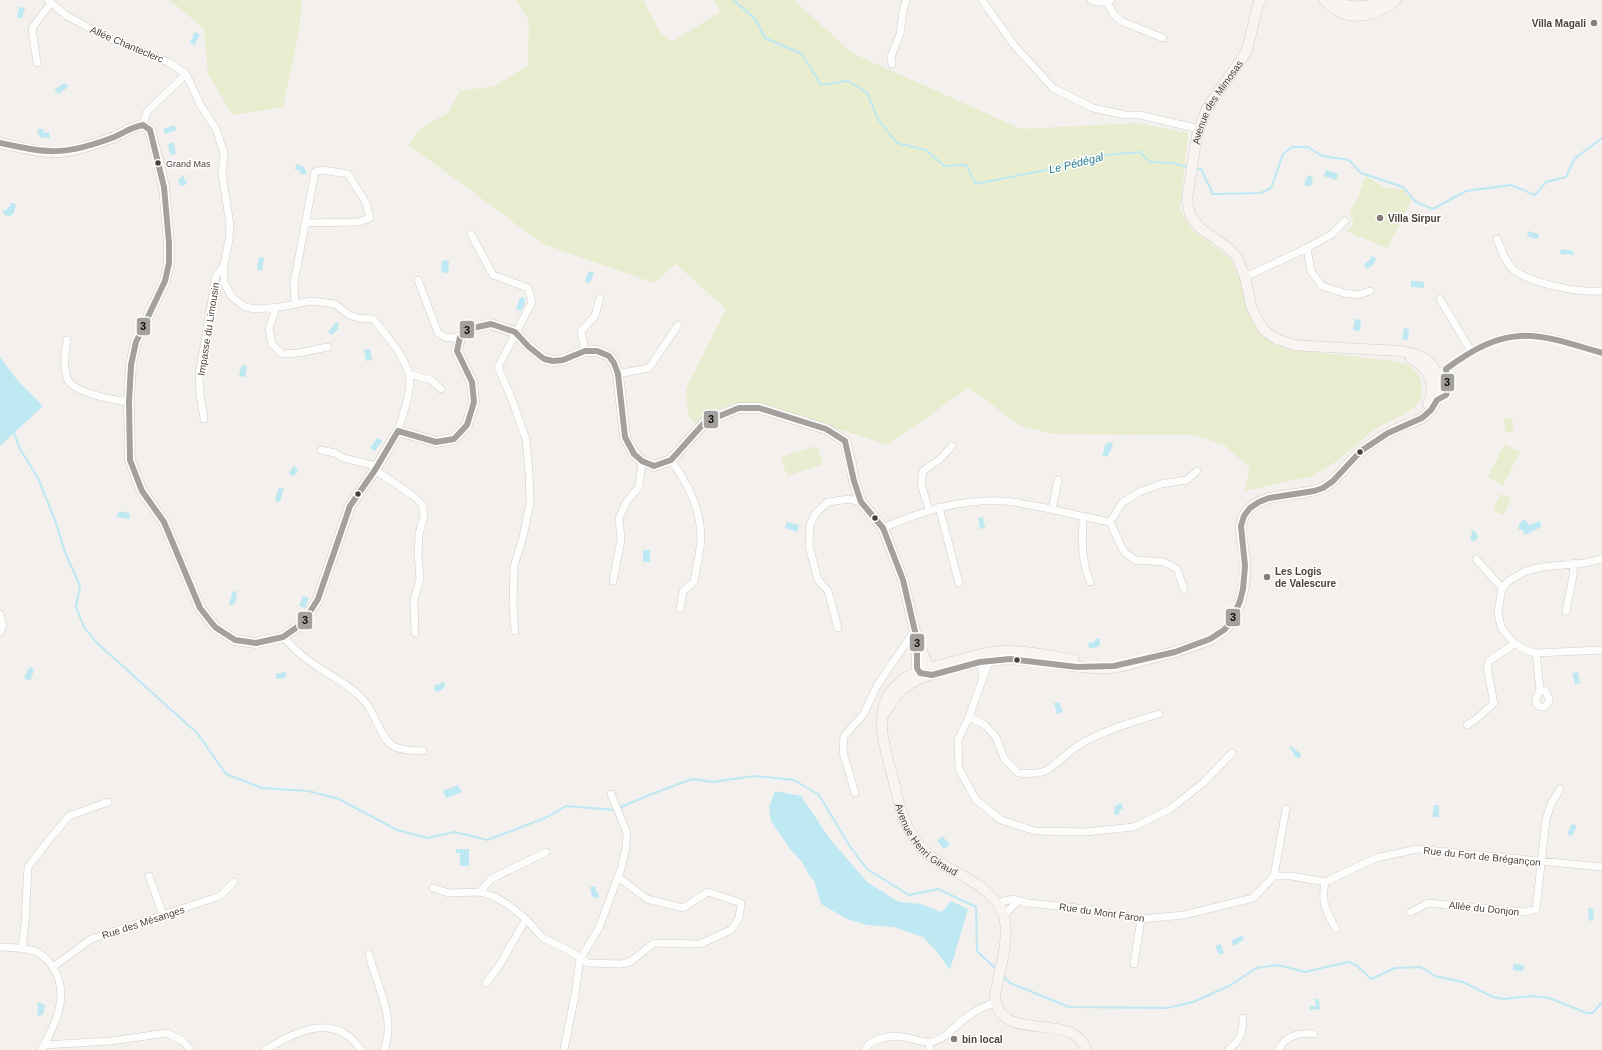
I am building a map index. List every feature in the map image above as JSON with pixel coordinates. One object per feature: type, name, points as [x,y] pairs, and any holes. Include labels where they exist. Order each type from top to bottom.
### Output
[{"type":"street","points":[[892,64],[891,57],[900,34],[903,10],[906,0]]},
{"type":"street","points":[[982,0],[1014,45],[1053,88],[1093,108],[1125,115],[1140,115],[1199,130]]},
{"type":"street","points":[[1091,0],[1096,2],[1109,1],[1114,15],[1121,21],[1163,38]]},
{"type":"street","name":"Avenue des Mimosas","points":[[1245,277],[1237,257],[1228,247],[1200,228],[1190,216],[1187,199],[1194,148],[1207,108],[1243,57],[1261,0]]},
{"type":"street","points":[[1374,9],[1383,0]]},
{"type":"street","points":[[1325,1],[1334,9],[1344,14],[1356,16],[1374,9],[1388,6],[1396,0]]},
{"type":"street","points":[[37,63],[32,28],[50,1]]},
{"type":"street","name":"Allée Chanteclerc","points":[[50,1],[67,16],[106,37],[170,63],[186,74]]},
{"type":"street","points":[[0,143],[36,151],[62,152],[120,135],[136,125],[143,125],[150,130],[163,181],[168,229],[169,264],[165,281],[136,342],[131,364],[129,402],[130,460],[142,491],[164,522],[200,608],[215,627],[235,640],[256,643],[283,638],[303,623],[318,599],[350,506],[376,468],[398,431],[409,392],[409,374],[400,355],[373,319],[358,318],[349,315],[335,304],[312,301],[256,309],[245,307],[232,297],[224,282],[224,264],[229,240],[230,224],[222,175],[224,153],[216,129],[202,106],[186,74],[147,112],[143,125]]},
{"type":"street","points":[[294,304],[294,283],[305,223],[315,172],[322,170],[348,174],[366,203],[370,218],[359,222],[305,223]]},
{"type":"street","points":[[1345,221],[1332,234],[1307,248],[1245,277],[1251,305],[1255,315],[1264,330],[1276,339],[1294,345],[1412,353],[1423,358],[1432,373],[1494,340],[1526,334],[1602,353]]},
{"type":"street","points":[[471,234],[493,275],[528,288],[532,302],[498,367],[511,397],[526,439],[529,472],[530,503],[523,537],[514,566],[513,608],[516,631]]},
{"type":"street","points":[[1497,239],[1502,252],[1514,270],[1527,278],[1577,291],[1602,291]]},
{"type":"street","points":[[1307,248],[1311,271],[1322,286],[1344,293],[1358,295],[1370,291]]},
{"type":"street","name":"Impasse du Limousin","points":[[204,419],[199,375],[216,276],[224,264]]},
{"type":"street","points":[[418,280],[438,333],[447,338],[460,337]]},
{"type":"street","points":[[585,351],[581,331],[595,316],[600,298]]},
{"type":"street","points":[[1440,299],[1472,352]]},
{"type":"street","points":[[276,307],[269,329],[272,344],[282,354],[298,353],[328,347]]},
{"type":"street","points":[[398,431],[436,442],[454,439],[467,425],[474,402],[472,382],[458,351],[460,337],[468,329],[491,324],[516,332],[529,347],[544,359],[553,361],[563,360],[585,351],[597,351],[609,356],[614,363],[618,374],[625,437],[634,454],[642,461],[654,466],[671,460],[705,422],[739,408],[759,408],[826,429],[844,441],[852,463],[854,481],[861,502],[882,528],[903,580],[925,674]]},
{"type":"street","points":[[618,374],[649,368],[678,325]]},
{"type":"street","points":[[66,340],[64,367],[67,380],[77,389],[110,399],[129,402]]},
{"type":"street","name":"Avenue Henri Giraud","points":[[983,659],[1017,659],[1076,667],[1110,668],[1164,655],[1201,644],[1221,633],[1232,620],[1241,597],[1245,565],[1241,526],[1249,509],[1257,503],[1272,498],[1310,492],[1324,487],[1333,481],[1360,452],[1390,432],[1421,419],[1432,409],[1437,400],[1439,390],[1432,373]]},
{"type":"street","points":[[409,374],[431,380],[441,389]]},
{"type":"street","points":[[929,510],[921,484],[923,471],[940,459],[952,446]]},
{"type":"street","points":[[321,450],[335,453],[343,458],[376,468],[422,504],[424,515],[419,534],[418,554],[420,578],[414,601],[415,633]]},
{"type":"street","points":[[671,460],[684,478],[696,506],[700,540],[694,582],[683,591],[680,609]]},
{"type":"street","points":[[613,581],[621,540],[619,518],[627,501],[639,487],[642,461]]},
{"type":"street","points":[[1110,522],[1122,503],[1139,492],[1161,484],[1187,480],[1197,471]]},
{"type":"street","name":"Avenue Henri Giraud","points":[[995,999],[1006,938],[1004,915],[997,903],[986,890],[936,860],[925,852],[914,838],[900,804],[886,753],[882,733],[883,716],[902,690],[925,674],[1012,651],[1034,653],[1079,661],[1106,662],[1125,660],[1205,636],[1219,626],[1225,619],[1235,595],[1239,566],[1235,527],[1237,514],[1244,505],[1255,497],[1271,492],[1311,486],[1339,473]]},
{"type":"street","points":[[1052,509],[1058,480]]},
{"type":"street","points":[[838,628],[828,591],[818,580],[809,546],[810,524],[816,513],[828,502],[849,499],[861,502]]},
{"type":"street","points":[[882,528],[939,507],[975,501],[1004,501],[1052,509],[1110,522]]},
{"type":"street","points":[[939,507],[959,583]]},
{"type":"street","points":[[1083,517],[1082,548],[1084,566],[1090,582]]},
{"type":"street","points":[[1110,522],[1124,552],[1135,560],[1164,562],[1177,569],[1184,590]]},
{"type":"street","points":[[1602,558],[1585,564],[1574,563],[1542,567],[1526,571],[1510,580],[1502,588],[1498,612],[1501,627],[1514,643],[1525,650],[1536,654],[1602,650]]},
{"type":"street","points":[[1476,559],[1502,588]]},
{"type":"street","points":[[1566,611],[1574,563]]},
{"type":"street","points":[[0,614],[3,626],[0,632]]},
{"type":"street","points":[[855,793],[843,752],[844,736],[863,715],[878,684],[916,635]]},
{"type":"street","points":[[283,638],[306,660],[349,687],[365,701],[372,711],[384,736],[392,745],[400,749],[423,751]]},
{"type":"street","points":[[1467,725],[1494,703],[1487,668],[1489,660],[1514,643]]},
{"type":"street","points":[[1536,654],[1540,690]]},
{"type":"street","points":[[983,659],[983,678],[969,717],[958,740],[959,769],[976,800],[1001,820],[1035,831],[1085,832],[1134,827],[1170,809],[1203,783],[1232,753]]},
{"type":"street","points":[[969,717],[985,725],[996,737],[1004,758],[1018,773],[1035,774],[1053,768],[1072,750],[1101,734],[1126,724],[1159,714]]},
{"type":"street","points":[[1541,862],[1546,820],[1551,804],[1560,789]]},
{"type":"street","points":[[564,1050],[575,995],[580,959],[599,928],[622,866],[626,846],[627,833],[611,794]]},
{"type":"street","points":[[22,948],[28,867],[70,816],[108,802]]},
{"type":"street","points":[[1286,809],[1274,876],[1292,876],[1325,882],[1322,895],[1326,910],[1336,929]]},
{"type":"street","name":"Rue du Fort de Brégançon","points":[[1325,882],[1376,858],[1417,848],[1541,862],[1602,867]]},
{"type":"street","points":[[480,892],[491,879],[546,852]]},
{"type":"street","name":"Allée du Donjon","points":[[1411,912],[1428,903],[1525,912],[1536,909],[1541,862]]},
{"type":"street","points":[[149,876],[163,915]]},
{"type":"street","name":"Rue du Mont Faron","points":[[997,903],[1013,899],[1018,901],[1078,908],[1141,919],[1184,915],[1254,898],[1274,876]]},
{"type":"street","points":[[433,888],[449,893],[480,892],[507,904],[526,919],[543,938],[570,951],[588,963],[621,964],[630,962],[654,943],[700,944],[731,930],[738,918],[741,903],[719,894],[708,892],[683,908],[646,900],[618,878]]},
{"type":"street","name":"Rue des Mésanges","points":[[53,967],[91,939],[220,896],[234,882]]},
{"type":"street","points":[[1004,915],[1018,901]]},
{"type":"street","points":[[486,983],[499,966],[526,919]]},
{"type":"street","points":[[1134,964],[1141,919]]},
{"type":"street","points":[[0,947],[22,948],[36,952],[45,958],[59,977],[62,995],[57,1019],[42,1048]]},
{"type":"street","points":[[369,954],[373,970],[385,999],[388,1024],[387,1042],[384,1050]]},
{"type":"street","points":[[865,1050],[867,1045],[875,1041],[893,1037],[902,1037],[929,1042],[938,1040],[946,1035],[963,1019],[995,999],[998,1009],[1014,1022],[1056,1028],[1076,1035],[1083,1042],[1086,1050]]},
{"type":"street","points":[[1228,1050],[1234,1046],[1242,1031],[1243,1018]]},
{"type":"street","points":[[265,1050],[286,1037],[314,1028],[333,1028],[349,1036],[360,1050]]},
{"type":"street","points":[[42,1048],[111,1041],[167,1033],[183,1041],[190,1050]]},
{"type":"street","points":[[1279,1050],[1282,1043],[1289,1038],[1305,1033],[1314,1034]]},
{"type":"street","points":[[929,1042],[930,1050]]},
{"type":"green space","points":[[168,0],[302,0],[299,31],[283,107],[233,115],[208,74],[204,29]]},
{"type":"green space","points":[[516,0],[643,0],[661,33],[672,42],[720,12],[714,0],[794,0],[852,53],[1021,129],[1137,123],[1188,133],[1180,209],[1192,230],[1230,258],[1241,282],[1248,312],[1261,336],[1287,349],[1393,361],[1411,366],[1420,377],[1422,387],[1421,397],[1415,407],[1403,415],[1376,428],[1337,461],[1313,476],[1244,491],[1250,468],[1223,444],[1192,435],[1052,434],[1020,425],[968,388],[888,445],[759,403],[726,406],[695,423],[688,415],[686,389],[726,309],[676,264],[654,283],[543,244],[409,145],[419,130],[449,112],[460,91],[494,86],[528,66],[529,21]]},
{"type":"green space","points":[[1366,176],[1384,187],[1404,190],[1412,200],[1387,248],[1346,231],[1353,225],[1353,220],[1349,213],[1356,202]]},
{"type":"green space","points":[[1512,418],[1514,429],[1511,432],[1506,433],[1504,419]]},
{"type":"green space","points":[[1505,444],[1520,452],[1503,485],[1488,477]]},
{"type":"green space","points":[[817,446],[823,464],[787,476],[781,457]]},
{"type":"green space","points":[[1500,494],[1511,498],[1504,515],[1493,511]]},
{"type":"water","points":[[19,7],[25,8],[22,19],[17,17]]},
{"type":"water","points":[[196,32],[200,35],[194,45],[190,41],[193,34]]},
{"type":"water","points":[[64,83],[69,86],[59,94],[54,90]]},
{"type":"water","points":[[175,125],[176,130],[165,134],[163,129]]},
{"type":"water","points":[[37,129],[43,129],[44,133],[49,132],[50,138],[39,137]]},
{"type":"water","points":[[174,143],[176,154],[170,155],[168,145]]},
{"type":"water","points":[[296,164],[303,166],[307,173],[302,175],[299,170],[295,170]]},
{"type":"water","points":[[1326,170],[1338,174],[1336,180],[1324,176]]},
{"type":"water","points":[[184,175],[184,179],[187,182],[185,185],[181,186],[178,180]]},
{"type":"water","points":[[1308,175],[1313,177],[1311,187],[1304,185]]},
{"type":"water","points":[[10,203],[16,204],[14,213],[10,216],[4,215],[3,210],[7,210],[7,207],[10,207]]},
{"type":"water","points":[[1528,231],[1539,234],[1539,237],[1536,239],[1527,236]]},
{"type":"water","points":[[1561,249],[1573,251],[1574,255],[1560,254]]},
{"type":"water","points":[[1371,256],[1376,258],[1374,264],[1367,269],[1364,264],[1370,260]]},
{"type":"water","points":[[259,257],[264,258],[262,270],[259,271],[257,269]]},
{"type":"water","points":[[446,260],[449,262],[448,273],[441,272],[442,261]]},
{"type":"water","points":[[589,271],[594,273],[590,283],[587,283],[585,281]]},
{"type":"water","points":[[1411,281],[1424,282],[1424,288],[1411,287]]},
{"type":"water","points":[[523,297],[525,299],[524,306],[521,311],[516,309],[520,298]]},
{"type":"water","points":[[1355,319],[1361,320],[1360,331],[1353,330]]},
{"type":"water","points":[[336,322],[339,324],[337,327],[339,328],[332,335],[328,332]]},
{"type":"water","points":[[1404,328],[1409,329],[1408,340],[1402,339]]},
{"type":"water","points":[[370,349],[372,360],[366,361],[364,350]]},
{"type":"water","points":[[0,357],[18,381],[43,406],[0,446]]},
{"type":"water","points":[[244,365],[247,367],[245,377],[239,376],[241,366]]},
{"type":"water","points":[[377,438],[382,441],[375,451],[370,448]]},
{"type":"water","points":[[1109,442],[1112,443],[1113,446],[1107,457],[1102,455],[1105,445]]},
{"type":"water","points":[[294,465],[298,471],[296,474],[291,476],[289,473]]},
{"type":"water","points":[[279,487],[284,489],[280,501],[277,502],[275,499]]},
{"type":"water","points":[[119,511],[130,513],[129,519],[116,517]]},
{"type":"water","points":[[983,517],[985,528],[980,529],[978,518]]},
{"type":"water","points":[[1525,519],[1529,525],[1539,521],[1541,523],[1541,527],[1525,535],[1522,530],[1518,529],[1520,523]]},
{"type":"water","points":[[787,522],[799,525],[797,532],[785,528]]},
{"type":"water","points":[[1473,530],[1476,532],[1478,537],[1475,541],[1472,541],[1470,538]]},
{"type":"water","points":[[643,550],[650,550],[650,562],[643,562]]},
{"type":"water","points":[[236,591],[236,600],[234,604],[230,606],[229,602],[232,596],[231,594]]},
{"type":"water","points":[[303,596],[309,598],[305,608],[299,606]]},
{"type":"water","points":[[1096,638],[1100,639],[1100,645],[1095,648],[1089,648],[1088,643],[1094,642]]},
{"type":"water","points":[[31,667],[34,670],[30,681],[24,678]]},
{"type":"water","points":[[284,671],[286,673],[285,678],[275,678],[276,674]]},
{"type":"water","points":[[1578,672],[1580,683],[1575,684],[1572,673]]},
{"type":"water","points":[[442,682],[445,683],[444,688],[438,692],[434,690],[435,685]]},
{"type":"water","points":[[1059,702],[1063,712],[1057,714],[1054,703]]},
{"type":"water","points":[[1291,746],[1301,754],[1300,758],[1295,757],[1292,750],[1289,748]]},
{"type":"water","points":[[458,785],[462,792],[446,798],[443,791]]},
{"type":"water","points":[[775,791],[801,796],[830,839],[867,882],[899,902],[921,904],[942,912],[951,901],[968,909],[950,970],[937,952],[923,937],[894,927],[867,925],[847,919],[821,904],[814,880],[771,821],[769,807]]},
{"type":"water","points":[[1121,803],[1123,809],[1119,810],[1119,815],[1114,814],[1115,806]]},
{"type":"water","points":[[1434,805],[1439,805],[1439,817],[1432,817]]},
{"type":"water","points":[[1572,824],[1577,826],[1572,836],[1567,834]]},
{"type":"water","points":[[942,836],[950,844],[944,849],[937,841]]},
{"type":"water","points":[[456,849],[469,849],[469,866],[460,866],[460,853],[456,853]]},
{"type":"water","points":[[596,886],[596,892],[599,894],[598,898],[592,897],[590,887]]},
{"type":"water","points":[[1588,909],[1593,909],[1594,920],[1589,921]]},
{"type":"water","points":[[1241,936],[1244,937],[1243,940],[1234,946],[1231,941]]},
{"type":"water","points":[[1221,944],[1224,953],[1219,955],[1215,946]]},
{"type":"water","points":[[1513,964],[1524,965],[1523,971],[1513,970]]},
{"type":"water","points":[[1315,999],[1319,999],[1320,1009],[1310,1010],[1310,1006],[1316,1006]]},
{"type":"water","points":[[39,1002],[45,1005],[43,1014],[39,1016],[37,1014],[37,1004]]},
{"type":"waterway","name":"Le Pédégal","points":[[734,0],[756,20],[765,38],[802,54],[821,85],[848,81],[867,93],[878,119],[897,143],[926,150],[944,166],[966,165],[976,184],[1046,170],[1094,156],[1140,152],[1150,162],[1173,163],[1188,167]]},
{"type":"waterway","name":"Le Pédégal","points":[[1194,168],[1201,169],[1213,194],[1261,193],[1271,188],[1283,154],[1292,147],[1308,147],[1322,156],[1349,160],[1361,173],[1403,187],[1416,202],[1433,209],[1466,191],[1511,185],[1535,195],[1546,182],[1566,177],[1574,159],[1602,138]]},
{"type":"waterway","points":[[14,433],[20,449],[38,478],[56,523],[65,552],[80,586],[76,607],[84,627],[96,642],[197,733],[226,774],[262,788],[308,791],[339,799],[397,830],[428,838],[454,832],[488,840],[547,817],[566,806],[615,810]]},
{"type":"waterway","points":[[619,808],[692,779],[713,782],[754,776],[794,780],[819,795],[849,845],[867,869],[909,895],[938,889],[976,907],[977,951],[997,970]]},
{"type":"waterway","points":[[1003,976],[1010,983],[1069,1007],[1167,1008],[1193,1002],[1231,985],[1256,968],[1278,965],[1305,972],[1348,962],[1356,965],[1371,979],[1395,968],[1421,967],[1435,976],[1463,982],[1493,997],[1504,999],[1531,996],[1549,998],[1587,1013],[1593,1013],[1602,1002]]},
{"type":"transit line","name":"3","points":[[143,125],[150,130],[164,187],[169,243],[169,263],[165,281],[136,342],[131,365],[129,402],[130,460],[142,491],[164,522],[200,608],[215,627],[235,640],[256,643],[283,637],[303,623],[318,599],[350,506],[375,470],[398,431]]},
{"type":"transit line","name":"3","points":[[0,143],[43,151],[66,150],[93,144],[134,127],[143,125]]},
{"type":"transit line","name":"3","points":[[398,431],[436,442],[454,439],[467,425],[474,402],[472,382],[457,351],[460,337],[468,329],[491,324],[515,332],[529,347],[544,359],[553,361],[563,360],[585,351],[597,351],[609,356],[614,363],[618,374],[625,437],[634,454],[642,461],[654,466],[671,460],[705,422],[739,408],[759,408],[826,429],[845,441],[854,481],[861,502],[883,528],[903,580],[917,640],[917,668],[920,673],[932,675],[980,662],[1010,659],[1077,667],[1114,666],[1175,652],[1210,639],[1224,630],[1231,622],[1240,601],[1243,589],[1245,566],[1241,526],[1244,516],[1250,508],[1269,498],[1314,491],[1323,488],[1333,481],[1361,451],[1388,433],[1422,418],[1431,410],[1437,400],[1446,395],[1448,389],[1446,369],[1468,354],[1487,344],[1504,338],[1521,336],[1557,340],[1602,353]]},
{"type":"place","name":"Villa Magali","points":[[1594,23]]},
{"type":"place","name":"Grand Mas","points":[[158,163]]},
{"type":"place","name":"Villa Sirpur","points":[[1380,218]]},
{"type":"place","name":"Les Logis de Valescure","points":[[1267,577]]},
{"type":"place","name":"bin local","points":[[954,1039]]}]
